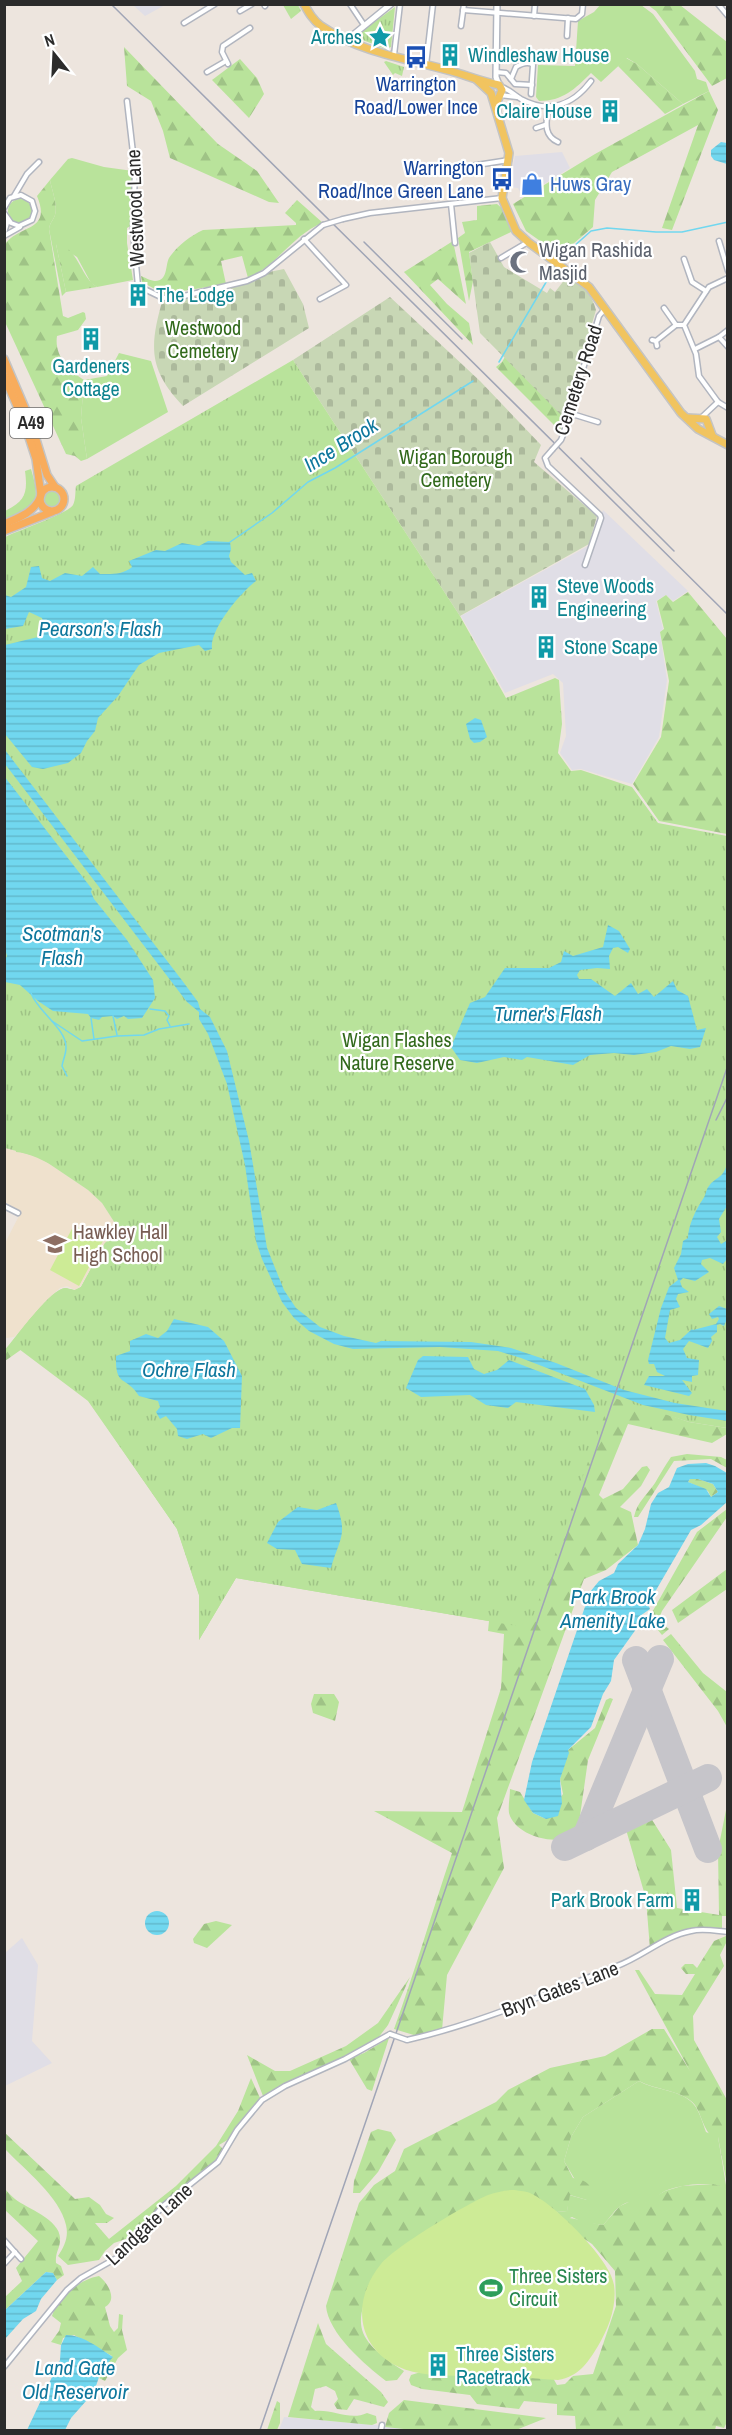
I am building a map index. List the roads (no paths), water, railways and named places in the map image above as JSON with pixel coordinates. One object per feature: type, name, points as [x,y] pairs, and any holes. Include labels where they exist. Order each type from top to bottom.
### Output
[{"type":"highway","name":"A49","points":[[4,359],[30,420],[47,476],[63,493],[65,500],[62,508],[55,512]]},
{"type":"highway","name":"A49","points":[[4,376],[24,422],[36,459],[40,497]]},
{"type":"highway","points":[[4,524],[30,511],[37,505],[40,497],[48,488],[55,487]]},
{"type":"highway","points":[[40,497],[44,508],[55,512]]},
{"type":"highway","points":[[4,531],[55,512]]},
{"type":"main road","points":[[304,4],[321,26],[348,39],[393,56],[498,85],[502,92],[499,95],[497,113]]},
{"type":"main road","points":[[477,80],[491,93],[499,95]]},
{"type":"main road","points":[[498,85],[491,87],[491,93],[509,160],[502,198],[516,231],[581,279],[681,413],[703,423],[712,435],[728,445]]},
{"type":"street","points":[[184,23],[215,4]]},
{"type":"street","points":[[240,11],[252,4]]},
{"type":"street","points":[[351,4],[364,25]]},
{"type":"street","points":[[348,39],[391,4]]},
{"type":"street","points":[[393,56],[400,4]]},
{"type":"street","points":[[426,65],[433,4]]},
{"type":"street","points":[[497,4],[496,72],[498,85],[517,97],[548,107],[570,101],[591,81]]},
{"type":"street","points":[[534,16],[535,4]]},
{"type":"street","points":[[461,26],[463,7],[497,13],[576,19],[582,14],[583,4]]},
{"type":"street","points":[[717,4],[728,16]]},
{"type":"street","points":[[567,36],[568,18]]},
{"type":"street","points":[[207,72],[227,62],[222,52],[224,44],[250,28]]},
{"type":"street","points":[[511,79],[516,67],[523,63],[531,64],[533,66],[531,94]]},
{"type":"street","points":[[496,72],[506,73],[515,84],[532,85]]},
{"type":"street","points":[[499,95],[517,97]]},
{"type":"street","name":"Westwood Lane","points":[[127,101],[135,171],[133,231],[138,286],[163,298],[220,289],[247,281],[264,273],[324,225],[343,219],[370,213],[502,198]]},
{"type":"street","points":[[548,107],[545,125],[552,139],[558,142]]},
{"type":"street","points":[[536,128],[545,125]]},
{"type":"street","points":[[451,169],[509,160]]},
{"type":"street","points":[[4,208],[9,198],[39,162]]},
{"type":"street","points":[[4,235],[34,216],[34,206],[23,183]]},
{"type":"street","points":[[9,198],[21,195],[29,198]]},
{"type":"street","points":[[451,204],[455,243]]},
{"type":"street","points":[[4,213],[15,225],[23,225]]},
{"type":"street","points":[[4,235],[8,220]]},
{"type":"street","points":[[304,240],[346,285],[320,299]]},
{"type":"street","points":[[719,241],[718,248],[728,271]]},
{"type":"street","points":[[501,258],[528,242]]},
{"type":"street","points":[[684,259],[684,265],[692,282],[706,291]]},
{"type":"street","points":[[728,278],[714,283],[706,291],[684,325],[686,335],[695,349],[699,376],[718,402],[728,408]]},
{"type":"street","points":[[664,308],[676,325]]},
{"type":"street","name":"Cemetery Road","points":[[585,565],[601,518],[600,515],[548,466],[545,458],[563,435],[599,316],[604,309]]},
{"type":"street","points":[[655,342],[676,325],[684,325]]},
{"type":"street","points":[[695,349],[728,330]]},
{"type":"street","points":[[719,337],[728,347]]},
{"type":"street","points":[[703,423],[718,402]]},
{"type":"street","points":[[569,413],[598,422]]},
{"type":"street","points":[[4,1206],[18,1214]]},
{"type":"street","name":"Bryn Gates Lane","points":[[390,2034],[406,2040],[455,2029],[627,1963],[678,1935],[691,1931],[728,1932]]},
{"type":"street","name":"Landgate Lane","points":[[4,2367],[67,2290],[81,2278],[120,2256],[163,2206],[218,2162],[237,2130],[262,2100],[285,2086],[345,2059],[390,2034]]},
{"type":"street","points":[[4,2240],[21,2259]]},
{"type":"street","points":[[4,2264],[15,2252]]},
{"type":"water","points":[[721,142],[727,143],[727,164],[714,160],[711,156],[711,150]]},
{"type":"water","name":"Pearson's Flash","points":[[208,541],[230,542],[231,562],[245,575],[252,573],[256,581],[227,612],[212,641],[212,649],[205,651],[199,645],[159,653],[139,665],[118,696],[98,718],[95,731],[81,753],[68,763],[43,769],[32,767],[5,734],[5,645],[38,637],[45,629],[42,618],[29,612],[23,626],[5,629],[5,595],[11,597],[26,587],[31,567],[39,566],[42,578],[50,581],[65,573],[82,576],[93,567],[100,574],[117,574],[132,567],[129,561],[156,550],[165,551],[182,543],[199,546]]},
{"type":"water","points":[[475,718],[481,720],[487,737],[474,743],[470,739],[466,724]]},
{"type":"water","points":[[5,750],[181,979],[198,1002],[200,1009],[210,1017],[227,1051],[249,1141],[267,1248],[284,1290],[296,1308],[320,1327],[344,1336],[376,1343],[381,1341],[471,1342],[511,1348],[624,1390],[675,1403],[727,1411],[727,1421],[643,1405],[498,1351],[440,1347],[353,1349],[334,1344],[309,1331],[294,1318],[282,1302],[256,1241],[245,1165],[227,1084],[208,1034],[199,1019],[199,1012],[187,1002],[5,764]]},
{"type":"water","name":"Scotman's Flash","points":[[4,776],[92,889],[94,899],[127,940],[153,980],[155,998],[142,1018],[128,1019],[124,1016],[117,1019],[113,1016],[102,1017],[99,1020],[91,1018],[88,1014],[53,1011],[20,985],[5,982],[7,956],[4,945]]},
{"type":"water","name":"Turner's Flash","points":[[608,925],[619,931],[630,949],[628,953],[618,947],[613,948],[609,956],[610,969],[580,970],[577,975],[579,979],[591,979],[615,996],[631,983],[638,994],[647,989],[654,997],[673,981],[677,990],[688,996],[697,1030],[706,1028],[700,1047],[690,1049],[671,1046],[656,1052],[634,1055],[614,1053],[590,1055],[573,1065],[527,1057],[522,1060],[504,1057],[477,1063],[460,1060],[451,1047],[470,1003],[485,997],[505,968],[549,968],[561,962],[564,951],[573,956],[603,947]]},
{"type":"water","points":[[727,1164],[727,1206],[719,1219],[721,1232],[717,1237],[721,1244],[726,1241],[727,1233],[727,1259],[723,1264],[710,1258],[702,1260],[701,1264],[709,1272],[695,1281],[683,1278],[680,1281],[682,1287],[689,1292],[678,1294],[676,1299],[680,1307],[670,1310],[665,1338],[669,1343],[680,1340],[692,1329],[716,1324],[718,1317],[712,1319],[709,1314],[719,1306],[727,1309],[727,1319],[724,1326],[717,1325],[717,1332],[711,1337],[712,1341],[708,1348],[689,1341],[683,1349],[687,1358],[699,1360],[698,1375],[692,1376],[692,1382],[682,1380],[692,1393],[689,1396],[644,1385],[649,1376],[665,1376],[657,1372],[654,1364],[649,1364],[648,1360],[661,1308],[669,1287],[678,1280],[674,1268],[681,1254],[683,1241],[688,1238],[695,1213],[708,1187],[721,1175]]},
{"type":"water","name":"Ochre Flash","points":[[174,1319],[208,1327],[224,1341],[242,1376],[240,1428],[232,1428],[211,1438],[203,1434],[187,1439],[178,1436],[177,1429],[166,1416],[160,1419],[156,1412],[160,1407],[158,1401],[139,1396],[119,1377],[116,1356],[130,1351],[130,1341],[146,1334],[158,1338],[167,1331]]},
{"type":"water","points":[[423,1356],[468,1357],[474,1369],[484,1374],[497,1370],[509,1360],[585,1389],[594,1405],[595,1412],[516,1402],[508,1408],[486,1405],[470,1395],[421,1397],[406,1388],[418,1360]]},
{"type":"water","name":"Park Brook Amenity Lake","points":[[706,1463],[727,1473],[727,1502],[701,1525],[691,1530],[648,1604],[650,1609],[640,1616],[639,1625],[614,1660],[611,1681],[603,1694],[591,1727],[568,1750],[560,1779],[562,1803],[558,1816],[546,1819],[533,1813],[524,1800],[532,1762],[590,1592],[599,1581],[614,1573],[618,1564],[638,1545],[645,1529],[651,1504],[658,1493],[669,1487],[677,1468],[688,1464]],"holes":[[[690,1479],[713,1484],[718,1492],[711,1497],[706,1489],[688,1482]]]},
{"type":"water","points":[[336,1503],[342,1529],[331,1568],[302,1564],[295,1550],[277,1549],[267,1543],[278,1522],[298,1507],[317,1510]]},
{"type":"water","points":[[157,1911],[166,1914],[169,1923],[166,1932],[157,1935],[148,1932],[145,1923],[148,1914]]},
{"type":"water","points":[[46,2272],[53,2273],[57,2280],[41,2299],[36,2311],[23,2319],[5,2339],[5,2310]]},
{"type":"water","name":"Land Gate Old Reservoir","points":[[66,2335],[85,2340],[113,2357],[101,2371],[94,2392],[71,2418],[65,2430],[27,2430],[60,2360],[61,2345]]},
{"type":"waterway","name":"Ince Brook","points":[[563,256],[591,231],[607,228],[682,232],[728,222]]},
{"type":"waterway","name":"Ince Brook","points":[[499,362],[555,267]]},
{"type":"waterway","name":"Ince Brook","points":[[230,542],[272,513],[308,482],[335,468],[473,381]]},
{"type":"waterway","points":[[31,993],[39,1007],[62,1034],[66,1050],[62,1066],[67,1076]]},
{"type":"waterway","points":[[150,1009],[165,1011],[169,1016],[167,1020],[170,1026]]},
{"type":"waterway","points":[[113,1016],[117,1035]]},
{"type":"waterway","points":[[91,1018],[94,1039]]},
{"type":"waterway","points":[[52,1021],[82,1041],[144,1035],[159,1029],[189,1024]]},
{"type":"railway","points":[[111,4],[728,615]]},
{"type":"railway","points":[[364,242],[462,339]]},
{"type":"railway","points":[[581,458],[674,551]]},
{"type":"railway","points":[[260,2430],[728,1065]]},
{"type":"railway","points":[[716,1120],[728,1096]]},
{"type":"place","name":"Arches","points":[[380,37]]},
{"type":"place","name":"Windleshaw House","points":[[450,55]]},
{"type":"place","name":"Warrington Road/Lower Ince","points":[[416,57]]},
{"type":"place","name":"Claire House","points":[[610,111]]},
{"type":"place","name":"Warrington Road/Ince Green Lane","points":[[502,179]]},
{"type":"place","name":"Huws Gray","points":[[532,184]]},
{"type":"place","name":"Wigan Rashida Masjid","points":[[521,262]]},
{"type":"place","name":"The Lodge","points":[[138,295]]},
{"type":"place","name":"Gardeners Cottage","points":[[91,339]]},
{"type":"place","name":"Steve Woods Engineering","points":[[539,597]]},
{"type":"place","name":"Stone Scape","points":[[546,647]]},
{"type":"place","name":"Hawkley Hall High School","points":[[55,1244]]},
{"type":"place","name":"Park Brook Farm","points":[[692,1900]]},
{"type":"place","name":"Three Sisters Circuit","points":[[491,2288]]},
{"type":"place","name":"Three Sisters Racetrack","points":[[438,2365]]},
{"type":"park label","name":"Westwood Cemetery","points":[[203,340]]},
{"type":"park label","name":"Wigan Borough Cemetery","points":[[456,468]]},
{"type":"park label","name":"Wigan Flashes Nature Reserve","points":[[397,1052]]}]
